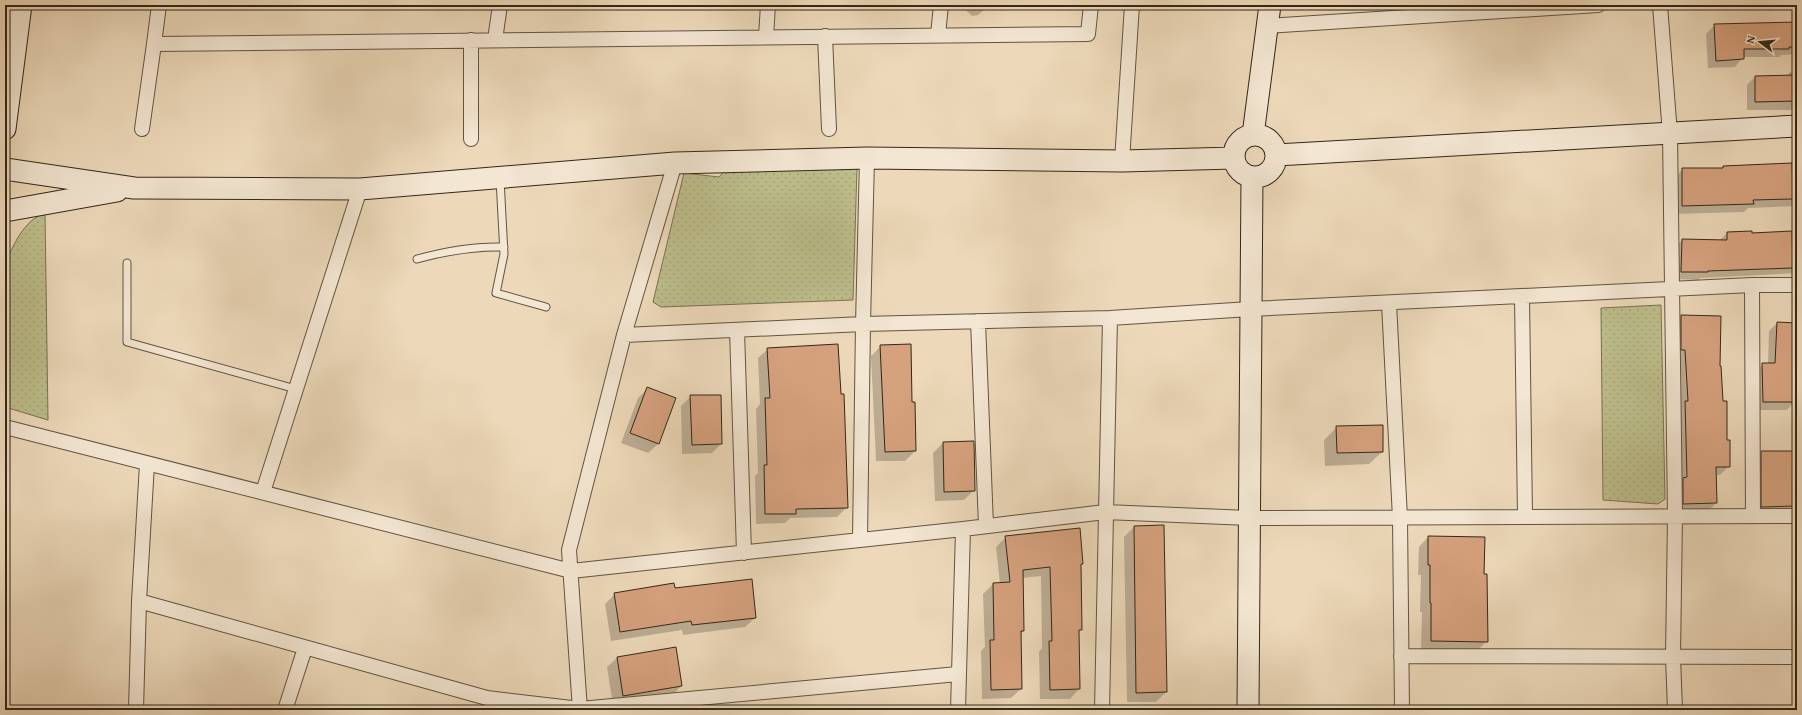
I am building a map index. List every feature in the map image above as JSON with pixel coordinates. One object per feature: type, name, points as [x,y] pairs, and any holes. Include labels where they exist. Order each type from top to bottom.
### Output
[{"type":"street","points":[[5,129],[21,5]]},
{"type":"street","points":[[142,130],[159,5]]},
{"type":"street","points":[[496,40],[500,5]]},
{"type":"street","points":[[766,37],[768,5]]},
{"type":"street","points":[[938,35],[941,5]]},
{"type":"street","points":[[154,44],[1088,34],[1091,5]]},
{"type":"street","points":[[1122,161],[1132,5]]},
{"type":"street","points":[[1253,135],[1270,5]]},
{"type":"street","points":[[1267,26],[1416,11],[1598,5]]},
{"type":"street","points":[[1660,5],[1670,134],[1676,516],[1674,710]]},
{"type":"street","points":[[825,36],[829,129]]},
{"type":"street","points":[[471,40],[471,139]]},
{"type":"street","points":[[1276,155],[1797,126]]},
{"type":"street","points":[[1253,135],[1260,136],[1271,143],[1276,155],[1274,167],[1270,172],[1264,176],[1252,178],[1239,171],[1234,158],[1237,145],[1242,140],[1253,135]]},
{"type":"street","points":[[860,540],[867,158]]},
{"type":"street","points":[[5,169],[134,188],[360,189],[675,163],[867,158],[1122,161],[1234,158]]},
{"type":"street","points":[[580,709],[569,550],[624,335],[675,163]]},
{"type":"street","points":[[1248,710],[1252,178]]},
{"type":"street","points":[[5,211],[134,188]]},
{"type":"street","points":[[263,492],[360,189]]},
{"type":"street","points":[[1752,285],[1753,516]]},
{"type":"street","points":[[624,335],[863,324],[1110,318],[1389,302],[1752,285],[1797,285]]},
{"type":"street","points":[[1522,296],[1525,517]]},
{"type":"street","points":[[1389,302],[1400,518],[1402,710]]},
{"type":"street","points":[[1102,710],[1110,318]]},
{"type":"street","points":[[978,321],[986,526]]},
{"type":"street","points":[[737,330],[744,553]]},
{"type":"street","points":[[5,427],[571,571],[1105,512],[1249,518],[1797,516]]},
{"type":"street","points":[[136,710],[139,600],[147,464]]},
{"type":"street","points":[[958,710],[962,529]]},
{"type":"street","points":[[139,600],[305,648],[487,698],[580,709],[958,674]]},
{"type":"street","points":[[285,710],[305,648]]},
{"type":"street","points":[[1402,656],[1674,658],[1797,657]]},
{"type":"lane","points":[[500,177],[504,263],[496,292],[546,307]]},
{"type":"lane","points":[[417,259],[452,250],[487,246],[504,247]]},
{"type":"lane","points":[[127,263],[127,342],[296,389]]},
{"type":"green space","points":[[727,168],[857,168],[853,300],[661,307],[653,302],[684,173],[719,177]]},
{"type":"green space","points":[[45,213],[48,420],[5,407],[5,265],[12,249],[25,227],[38,216]]},
{"type":"green space","points":[[1661,305],[1665,499],[1658,504],[1603,500],[1601,308]]},
{"type":"building","points":[[1797,22],[1797,47],[1789,47],[1789,49],[1744,49],[1744,59],[1716,61],[1714,24]]},
{"type":"building","points":[[1797,75],[1797,101],[1755,102],[1755,76]]},
{"type":"building","points":[[1792,163],[1793,199],[1753,200],[1754,204],[1682,206],[1682,168],[1723,168],[1723,166]]},
{"type":"building","points":[[1752,231],[1752,233],[1792,231],[1793,268],[1681,272],[1682,239],[1727,240],[1727,232]]},
{"type":"building","points":[[1681,315],[1721,316],[1720,366],[1723,401],[1727,401],[1727,440],[1730,440],[1730,467],[1716,467],[1717,503],[1683,504],[1683,478],[1687,477],[1685,401],[1688,401],[1685,350],[1681,350]]},
{"type":"building","points":[[1777,322],[1797,323],[1797,350],[1795,350],[1796,402],[1763,402],[1762,363],[1775,363]]},
{"type":"building","points":[[838,344],[841,394],[844,394],[848,508],[796,509],[796,514],[765,514],[764,465],[767,465],[765,398],[770,398],[767,348]]},
{"type":"building","points":[[911,344],[912,402],[915,402],[916,451],[885,452],[880,345]]},
{"type":"building","points":[[647,387],[676,398],[659,444],[630,433]]},
{"type":"building","points":[[690,395],[721,395],[722,444],[692,445]]},
{"type":"building","points":[[1383,425],[1383,452],[1337,453],[1336,426]]},
{"type":"building","points":[[974,441],[975,491],[944,492],[943,442]]},
{"type":"building","points":[[1761,451],[1797,451],[1796,506],[1761,507]]},
{"type":"building","points":[[1164,525],[1167,692],[1136,693],[1134,526]]},
{"type":"building","points":[[1080,528],[1083,564],[1081,564],[1082,630],[1079,630],[1080,689],[1050,690],[1049,641],[1052,641],[1050,567],[1023,570],[1024,631],[1021,631],[1022,689],[991,690],[990,640],[994,640],[993,583],[1010,582],[1005,536]]},
{"type":"building","points":[[1428,536],[1485,537],[1484,574],[1487,574],[1488,642],[1431,641]]},
{"type":"building","points":[[752,579],[756,618],[692,625],[691,621],[620,632],[614,593],[674,583],[675,588]]},
{"type":"building","points":[[676,647],[682,686],[623,696],[617,657]]}]
